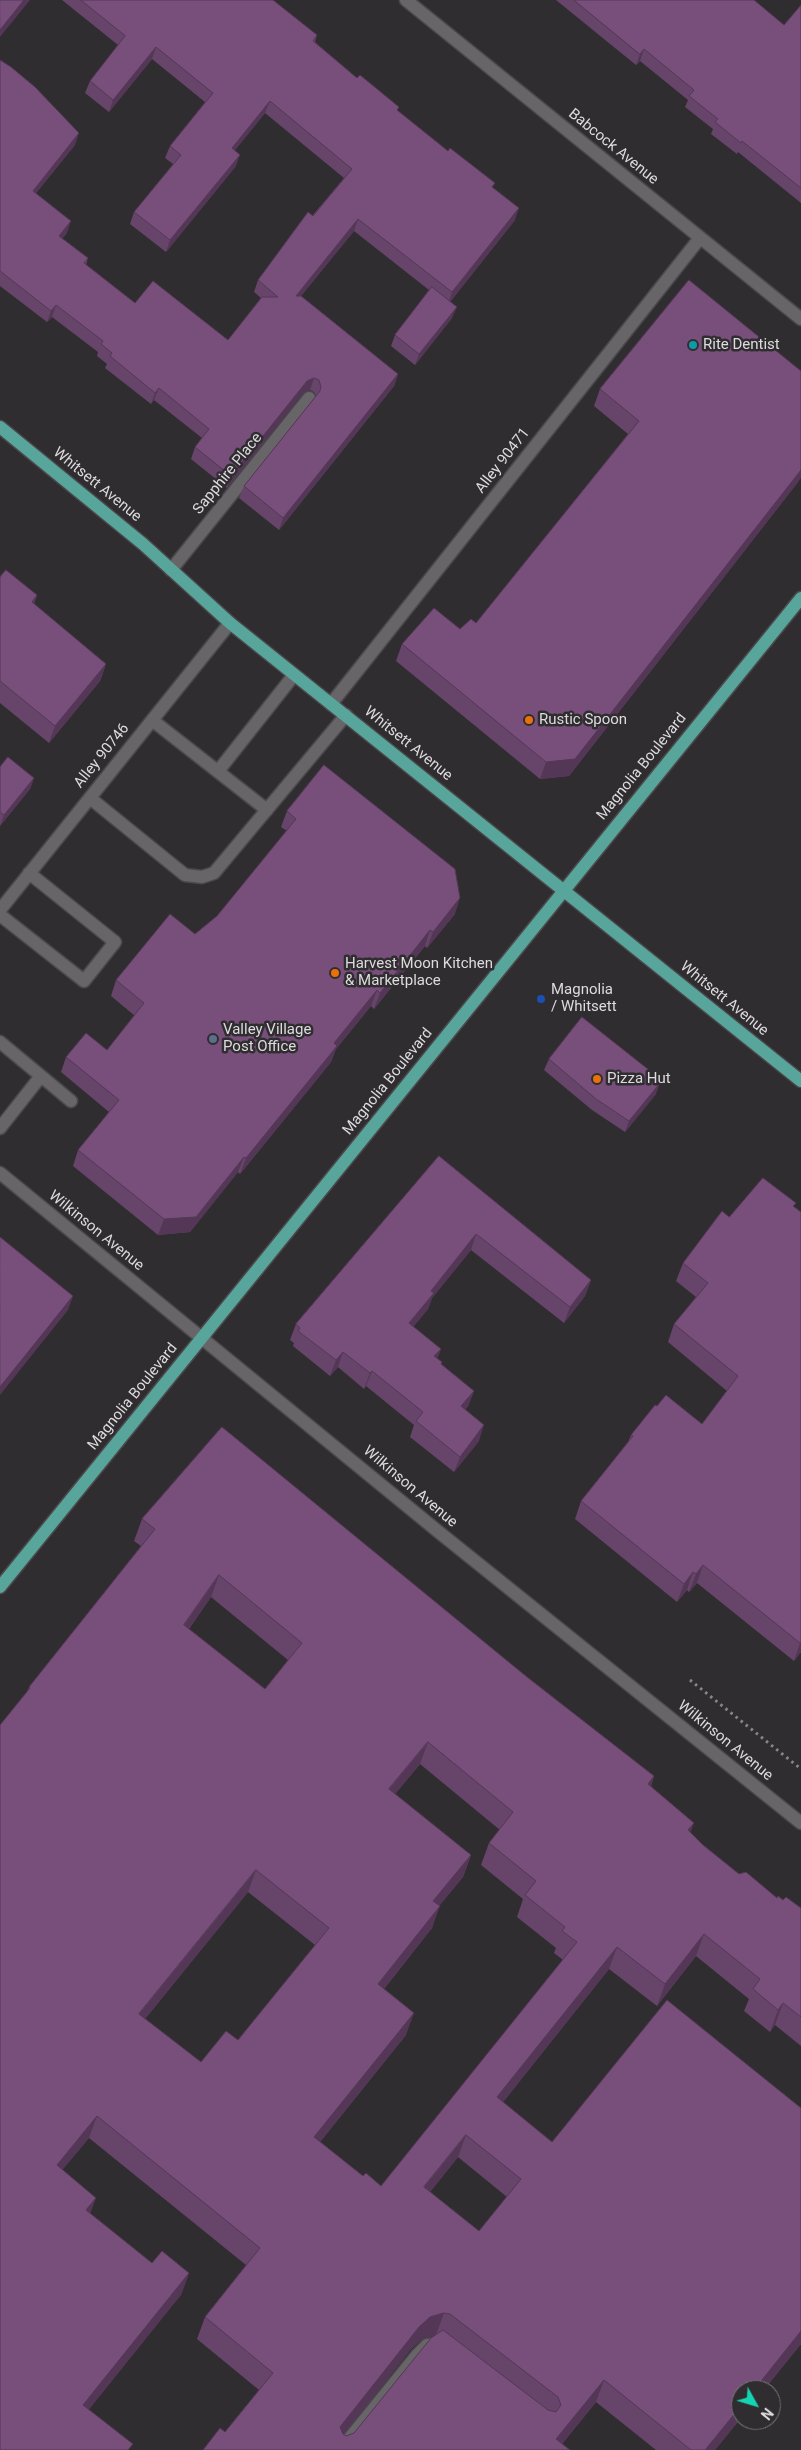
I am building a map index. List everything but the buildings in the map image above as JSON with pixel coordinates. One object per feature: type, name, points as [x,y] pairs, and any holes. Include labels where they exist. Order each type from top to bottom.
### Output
[{"type":"main road","name":"Whitsett Avenue","points":[[0,427],[143,544],[230,623],[801,1082]]},
{"type":"main road","name":"Magnolia Boulevard","points":[[0,1587],[801,598]]},
{"type":"street","name":"Babcock Avenue","points":[[406,0],[801,319]]},
{"type":"street","name":"Alley 90471","points":[[331,704],[700,238]]},
{"type":"street","name":"Sapphire Place","points":[[171,570],[309,398]]},
{"type":"street","name":"Alley 90746","points":[[0,910],[230,623]]},
{"type":"street","points":[[219,770],[294,675]]},
{"type":"street","points":[[90,798],[184,875],[202,877],[214,873],[346,715]]},
{"type":"street","points":[[152,720],[219,770],[267,810]]},
{"type":"street","points":[[0,915],[84,981],[115,942],[29,873]]},
{"type":"street","points":[[0,1042],[71,1101]]},
{"type":"street","points":[[0,1128],[41,1076]]},
{"type":"street","name":"Wilkinson Avenue","points":[[0,1173],[526,1603],[801,1823]]},
{"type":"street","points":[[340,2450],[427,2345],[437,2343],[445,2349]]},
{"type":"path","points":[[690,1680],[801,1769]]},
{"type":"place","name":"Rite Dentist","points":[[693,345]]},
{"type":"place","name":"Rustic Spoon","points":[[529,720]]},
{"type":"place","name":"Harvest Moon Kitchen & Marketplace","points":[[335,973]]},
{"type":"place","name":"Magnolia / Whitsett","points":[[541,999]]},
{"type":"place","name":"Valley Village Post Office","points":[[213,1039]]},
{"type":"place","name":"Pizza Hut","points":[[597,1079]]}]
